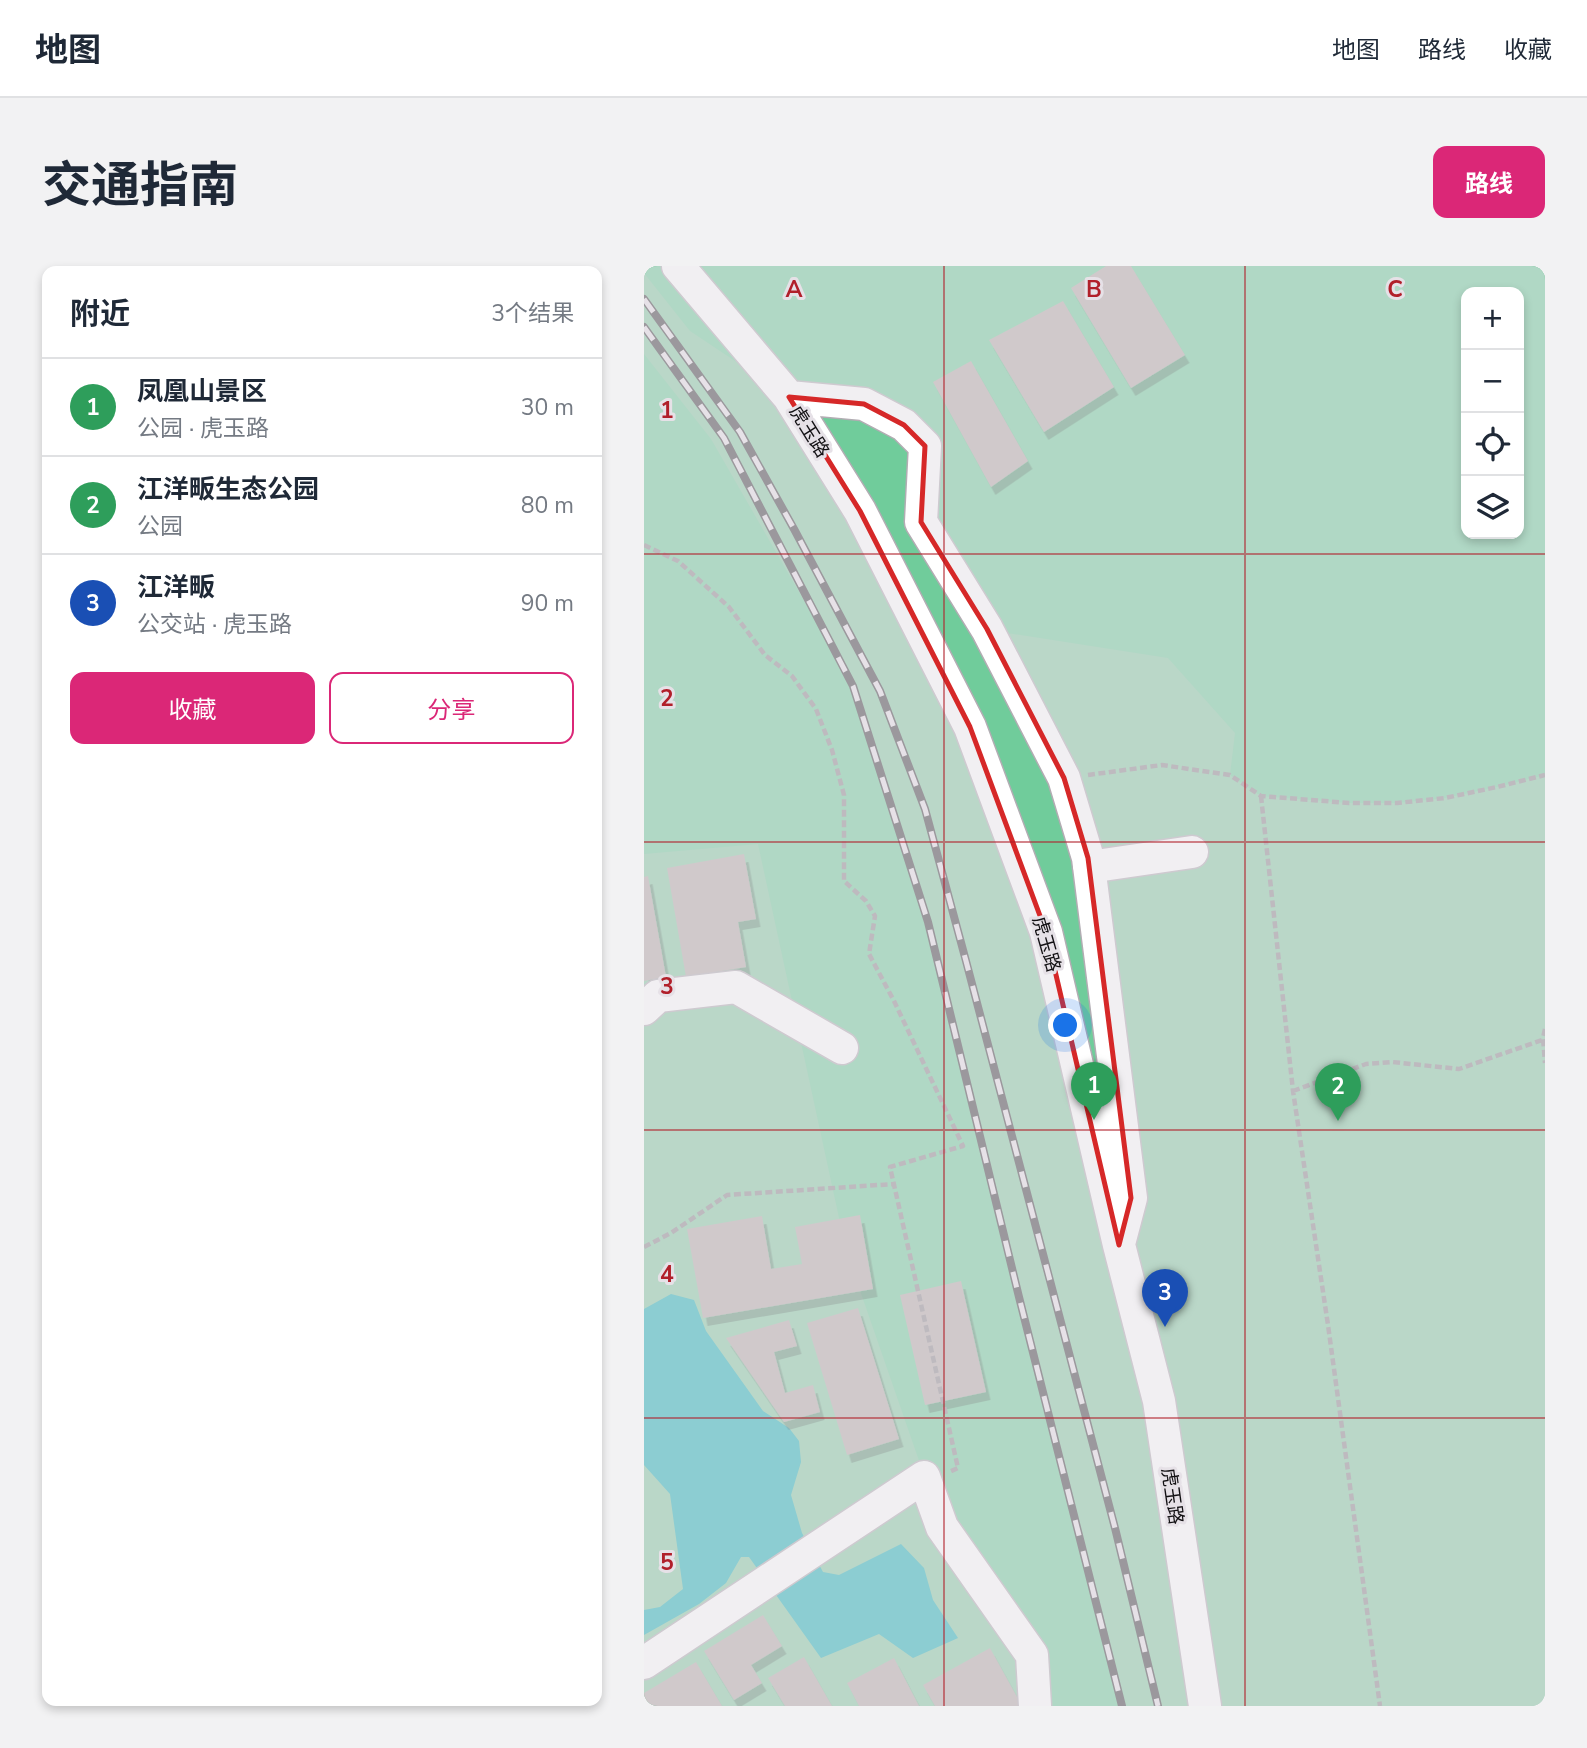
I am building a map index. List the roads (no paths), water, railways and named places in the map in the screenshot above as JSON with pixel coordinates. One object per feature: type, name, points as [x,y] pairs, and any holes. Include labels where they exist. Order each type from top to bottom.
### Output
[{"type":"street","name":"虎玉路","points":[[678,266],[789,397],[860,511],[970,727],[1046,932],[1119,1245],[1159,1401],[1205,1706]]},
{"type":"street","points":[[789,397],[864,404],[904,425],[925,446],[921,522],[987,629],[1064,778],[1090,867],[1130,1198],[1119,1245]]},
{"type":"street","points":[[1090,867],[1192,852]]},
{"type":"street","points":[[644,1009],[658,996],[736,986],[842,1048]]},
{"type":"street","points":[[644,1663],[925,1477],[942,1527],[1032,1655],[1035,1706]]},
{"type":"water","points":[[671,1294],[694,1300],[706,1331],[763,1411],[789,1428],[799,1441],[801,1462],[791,1495],[802,1533],[823,1572],[839,1575],[901,1544],[924,1568],[933,1600],[958,1638],[913,1658],[879,1634],[821,1658],[749,1557],[741,1557],[726,1583],[699,1604],[644,1635],[644,1610],[660,1607],[683,1589],[670,1494],[644,1465],[644,1309]]},
{"type":"railway","points":[[644,299],[740,432],[794,529],[880,691],[925,809],[1115,1528],[1158,1706]]},
{"type":"railway","points":[[644,327],[724,438],[853,686],[928,922],[1122,1706]]},
{"type":"place","name":"凤凰山景区","points":[[1094,1120]]},
{"type":"place","name":"江洋畈生态公园","points":[[1338,1121]]},
{"type":"place","name":"江洋畈","points":[[1165,1327]]}]
